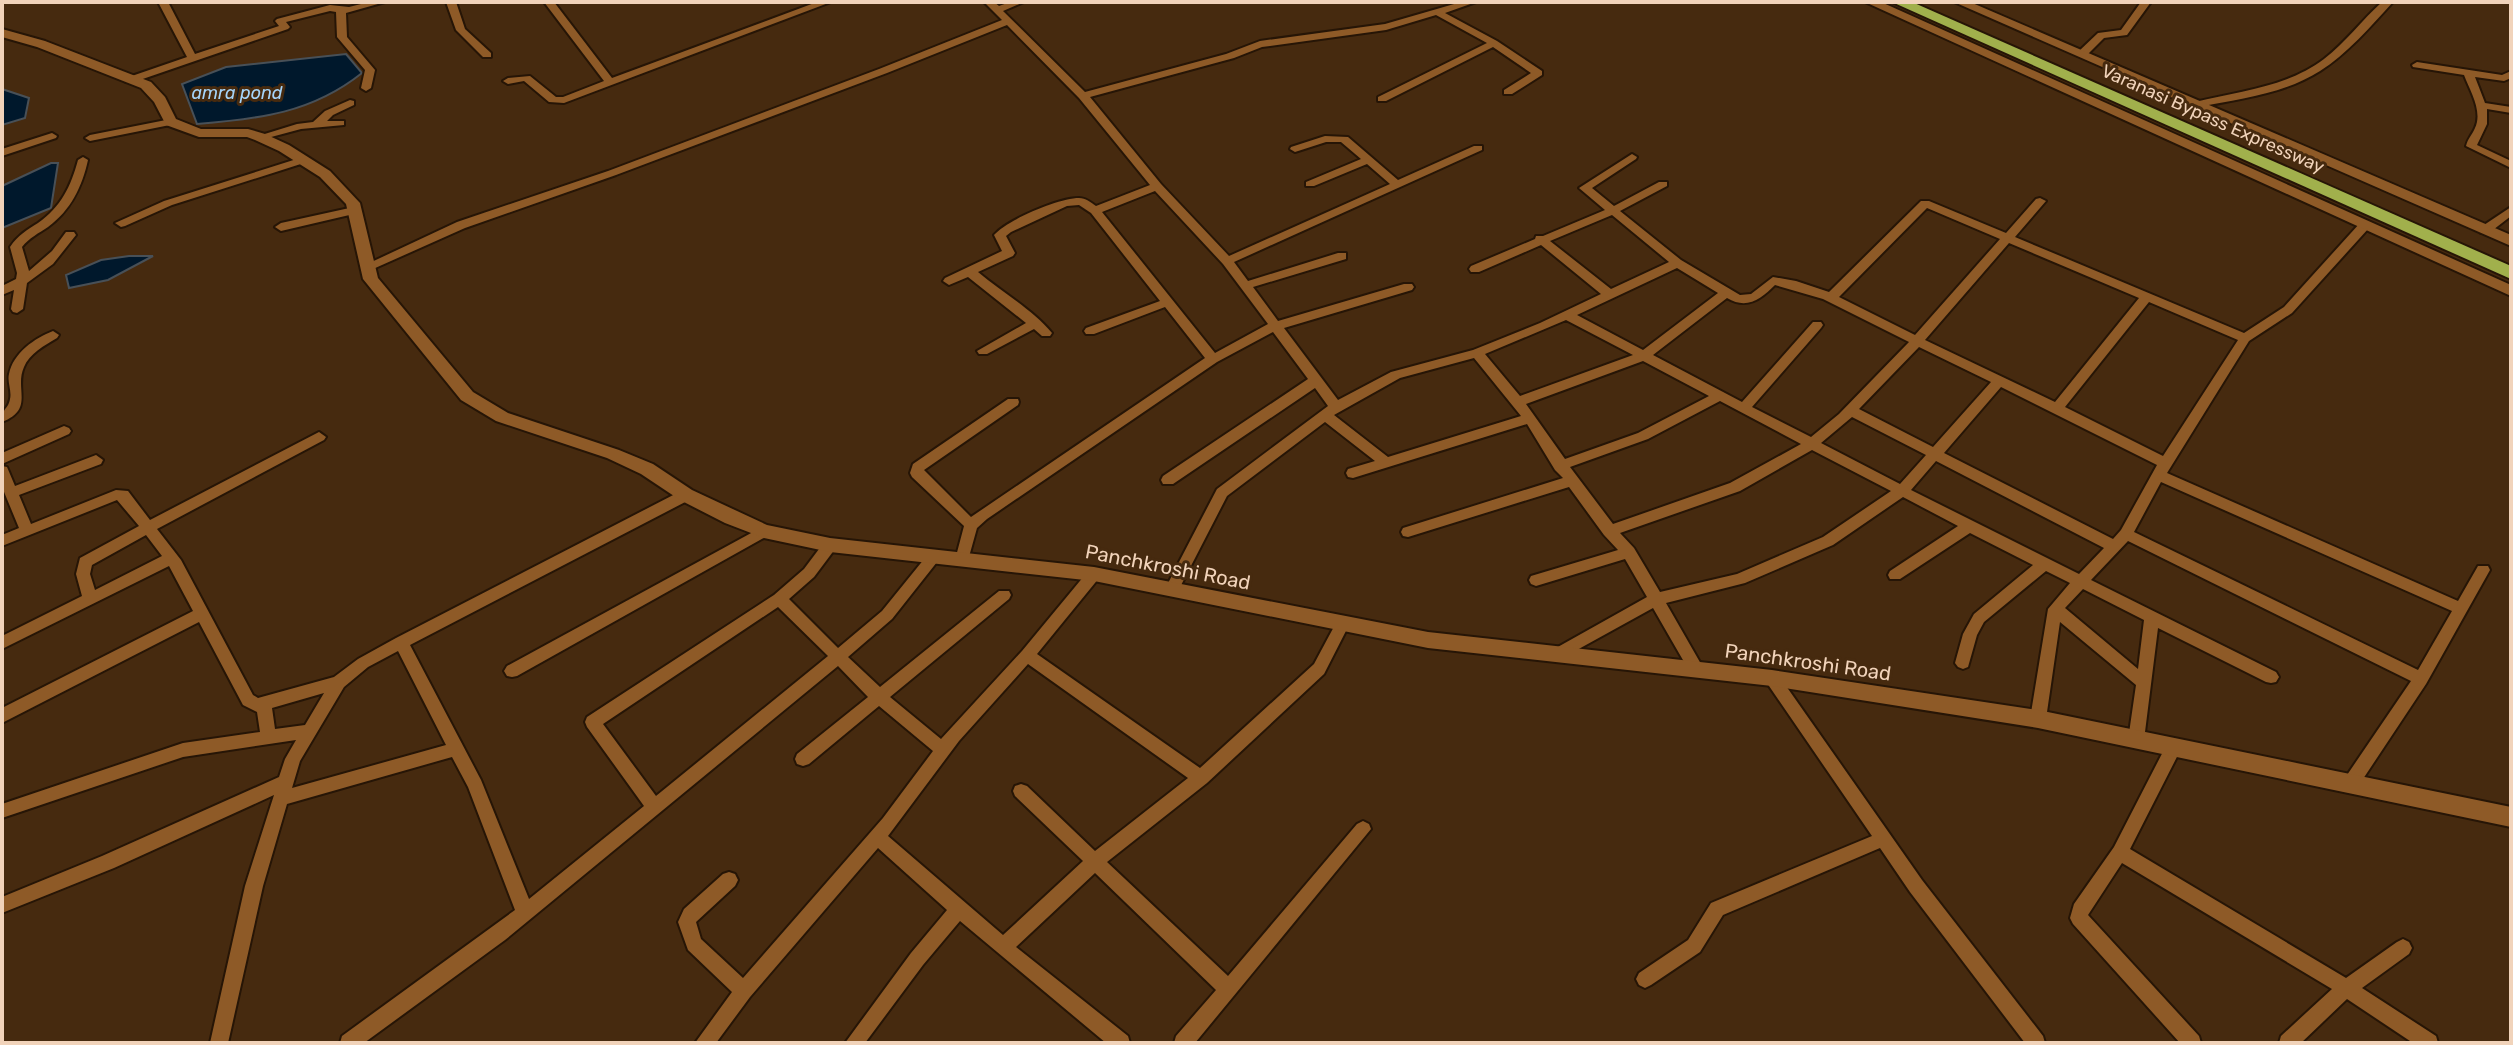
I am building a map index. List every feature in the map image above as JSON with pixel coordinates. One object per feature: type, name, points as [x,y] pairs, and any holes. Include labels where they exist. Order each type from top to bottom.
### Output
[{"type":"highway","name":"Varanasi Bypass Expressway","points":[[1899,2],[2511,273]]},
{"type":"highway","name":"Varanasi Bypass Expressway","points":[[1930,2],[2511,258]]},
{"type":"street","points":[[163,2],[193,59]]},
{"type":"street","points":[[130,80],[285,27],[280,21],[330,8],[349,10],[380,2]]},
{"type":"street","points":[[451,2],[461,30],[487,55]]},
{"type":"street","points":[[549,2],[610,82]]},
{"type":"street","points":[[508,81],[526,78],[558,101],[826,2]]},
{"type":"street","points":[[993,6],[1019,2]]},
{"type":"street","points":[[1083,96],[1230,56],[1260,44],[1386,27],[1471,2]]},
{"type":"street","points":[[1871,2],[2511,291]]},
{"type":"street","points":[[1960,2],[2511,241]]},
{"type":"street","points":[[2082,54],[2101,35],[2124,33],[2146,2]]},
{"type":"street","points":[[2199,104],[2273,89],[2306,74],[2329,59],[2388,2]]},
{"type":"street","points":[[993,6],[1083,96],[1157,186],[1227,261],[1315,381],[1330,411],[1386,463]]},
{"type":"street","points":[[341,9],[342,37],[370,70],[366,88]]},
{"type":"street","points":[[1439,13],[1494,43],[1538,73],[1508,92]]},
{"type":"street","points":[[369,266],[461,225],[612,173],[1008,21]]},
{"type":"street","points":[[2,33],[41,44],[146,85],[160,100],[171,122],[90,138]]},
{"type":"street","points":[[1382,99],[1494,43]]},
{"type":"street","points":[[2417,65],[2504,78],[2511,74]]},
{"type":"street","points":[[2468,73],[2481,110],[2482,123],[2471,140],[2471,146],[2511,165]]},
{"type":"street","points":[[317,124],[329,113],[350,103]]},
{"type":"street","points":[[2481,110],[2511,110]]},
{"type":"street","name":"Panchkroshi Road","points":[[171,122],[199,133],[248,133],[260,137],[325,174],[353,203],[371,279],[467,396],[502,417],[613,454],[647,469],[686,495],[764,531],[830,545],[1094,574],[1428,640],[1561,652],[1616,662],[1772,678],[2038,719],[2511,817]]},
{"type":"street","points":[[260,137],[317,124],[340,123]]},
{"type":"street","points":[[2,153],[52,136]]},
{"type":"street","points":[[1295,149],[1336,138],[1350,143],[1398,185]]},
{"type":"street","points":[[1227,261],[1478,148]]},
{"type":"street","points":[[1632,157],[1586,186],[1587,192],[1677,263],[1727,292],[1748,301],[1773,281],[1830,299],[2058,407],[2162,469],[2461,609]]},
{"type":"street","points":[[1310,184],[1370,159]]},
{"type":"street","points":[[17,309],[23,273],[16,247],[23,238],[64,207],[77,189],[83,160]]},
{"type":"street","points":[[121,223],[168,203],[303,160]]},
{"type":"street","points":[[1475,269],[1612,211],[1663,184]]},
{"type":"street","points":[[1095,211],[1157,186]]},
{"type":"street","points":[[949,281],[1009,253],[1000,235],[1007,229],[1073,201],[1086,203],[1213,359]]},
{"type":"street","points":[[1609,531],[1735,487],[1811,444],[1851,411],[1917,341],[2040,201]]},
{"type":"street","points":[[1830,299],[1925,203],[2245,338]]},
{"type":"street","points":[[281,227],[354,211]]},
{"type":"street","points":[[2485,230],[2511,211]]},
{"type":"street","points":[[2038,719],[2055,609],[2121,540],[2245,338],[2288,310],[2364,226]]},
{"type":"street","points":[[2,291],[53,260],[70,235]]},
{"type":"street","points":[[1540,239],[1609,294]]},
{"type":"street","points":[[1244,286],[1342,256]]},
{"type":"street","points":[[1172,589],[1222,493],[1330,411],[1396,375],[1477,353],[1677,263]]},
{"type":"street","points":[[970,272],[1041,328],[983,351]]},
{"type":"street","points":[[962,560],[971,525],[1213,359],[1273,327],[1408,287]]},
{"type":"street","points":[[1518,402],[1644,356],[1727,292]]},
{"type":"street","points":[[2058,407],[2147,296]]},
{"type":"street","points":[[1090,331],[1168,302]]},
{"type":"street","points":[[1566,315],[1969,526],[2271,677]]},
{"type":"street","points":[[1743,409],[1817,325]]},
{"type":"street","points":[[2,417],[15,408],[17,402],[16,376],[20,361],[53,335]]},
{"type":"street","points":[[1477,353],[1530,418],[1560,466],[1609,531],[1629,552],[1696,669]]},
{"type":"street","points":[[1561,652],[1657,599],[1740,579],[1828,541],[1902,491],[2000,380]]},
{"type":"street","points":[[1168,480],[1315,381]]},
{"type":"street","points":[[1560,466],[1643,436],[1719,396]]},
{"type":"street","points":[[971,525],[925,483],[917,473],[918,468],[1013,402]]},
{"type":"street","points":[[1851,411],[1934,455],[2421,679]]},
{"type":"street","points":[[1353,473],[1530,418]]},
{"type":"street","points":[[2,459],[64,431]]},
{"type":"street","points":[[90,599],[83,574],[85,562],[319,437]]},
{"type":"street","points":[[11,493],[96,460]]},
{"type":"street","points":[[2,471],[27,531]]},
{"type":"street","points":[[1408,532],[1571,481]]},
{"type":"street","points":[[2,541],[116,495],[129,498],[172,558],[248,700],[256,705],[263,704],[339,682]]},
{"type":"street","points":[[219,1043],[254,886],[293,759],[339,682],[363,663],[401,642],[686,495]]},
{"type":"street","points":[[1895,575],[1969,526]]},
{"type":"street","points":[[512,671],[764,531]]},
{"type":"street","points":[[653,805],[593,722],[779,599],[809,573],[830,545]]},
{"type":"street","points":[[1536,580],[1629,552]]},
{"type":"street","points":[[349,1043],[525,912],[838,657],[887,615],[934,557]]},
{"type":"street","points":[[2,643],[172,558]]},
{"type":"street","points":[[1963,663],[1970,634],[1979,618],[2044,564]]},
{"type":"street","points":[[2351,783],[2421,679],[2483,570]]},
{"type":"street","points":[[704,1043],[744,991],[877,837],[943,750],[1094,574]]},
{"type":"street","points":[[803,759],[877,695],[1004,595]]},
{"type":"street","points":[[779,599],[877,695],[943,750]]},
{"type":"street","points":[[2055,609],[2144,683]]},
{"type":"street","points":[[2,716],[202,613]]},
{"type":"street","points":[[2136,740],[2152,618]]},
{"type":"street","points":[[1003,947],[1095,861],[1201,778],[1319,669],[1342,625]]},
{"type":"street","points":[[401,642],[475,785],[525,912]]},
{"type":"street","points":[[1027,655],[1201,778]]},
{"type":"street","points":[[1772,678],[1884,839],[2036,1043]]},
{"type":"street","points":[[263,704],[269,737]]},
{"type":"street","points":[[2,811],[183,750],[310,731]]},
{"type":"street","points":[[2174,747],[2120,852],[2080,910],[2079,918],[2192,1043]]},
{"type":"street","points":[[2,905],[283,791],[456,749]]},
{"type":"street","points":[[1021,791],[1228,989]]},
{"type":"street","points":[[1183,1043],[1363,829]]},
{"type":"street","points":[[877,837],[1003,947],[1121,1043]]},
{"type":"street","points":[[1645,979],[1694,946],[1717,909],[1884,839]]},
{"type":"street","points":[[2120,852],[2346,988],[2429,1043]]},
{"type":"street","points":[[729,880],[690,915],[687,922],[694,944],[744,991]]},
{"type":"street","points":[[854,1043],[959,909]]},
{"type":"street","points":[[2288,1043],[2346,988],[2403,948]]},
{"type":"water","name":"amra pond","points":[[346,54],[362,73],[343,86],[324,97],[284,112],[242,120],[197,124],[182,84],[226,67]]},
{"type":"water","points":[[2,89],[29,98],[25,118],[2,125]]},
{"type":"water","points":[[51,163],[58,163],[51,208],[2,228],[2,186]]},
{"type":"water","points":[[153,256],[108,280],[69,288],[66,275],[101,260]]}]
